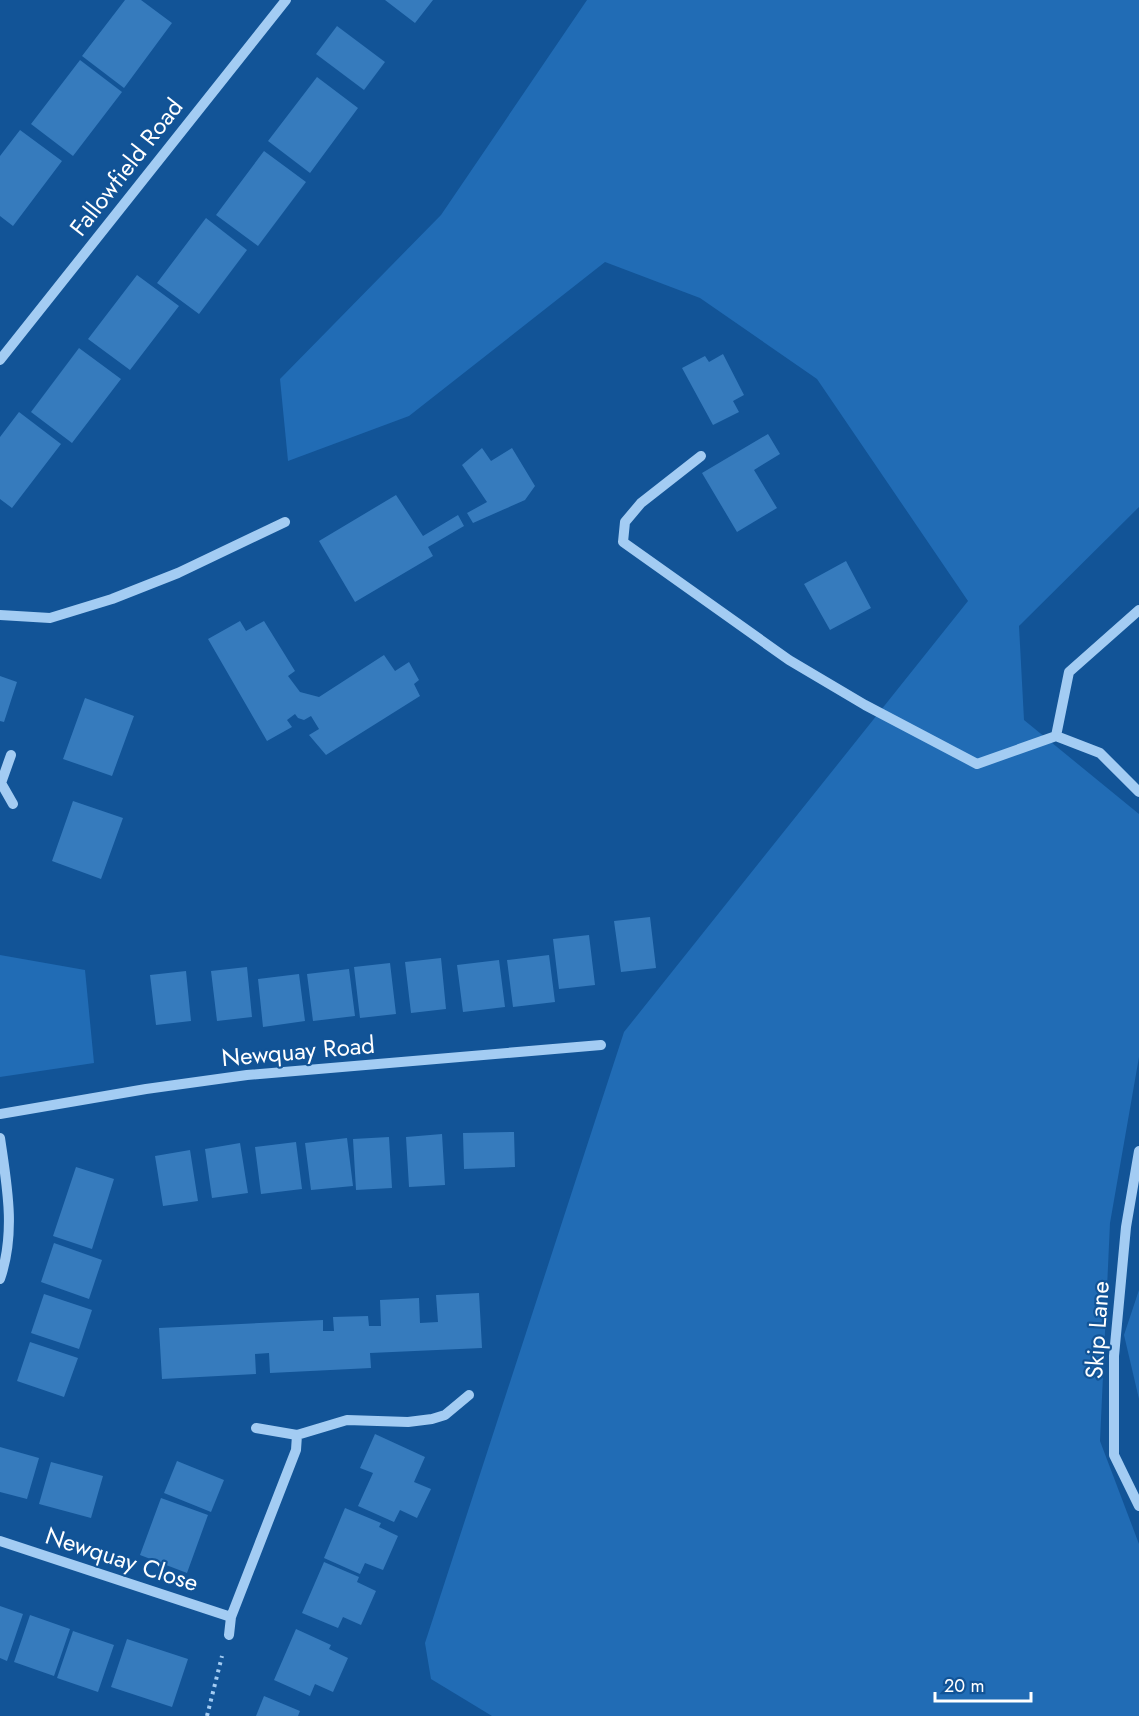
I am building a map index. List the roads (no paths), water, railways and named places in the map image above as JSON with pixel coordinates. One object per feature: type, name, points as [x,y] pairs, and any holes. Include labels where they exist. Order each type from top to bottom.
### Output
[{"type":"street","name":"Fallowfield Road","points":[[0,360],[286,0]]},
{"type":"street","points":[[701,456],[641,503],[625,522],[623,542],[789,660],[865,705],[977,764],[1056,736],[1100,753],[1139,792]]},
{"type":"street","points":[[0,615],[50,618],[112,599],[178,573],[285,522]]},
{"type":"street","points":[[1056,736],[1068,672],[1139,610]]},
{"type":"street","points":[[11,755],[1,783],[13,804]]},
{"type":"street","name":"Newquay Road","points":[[0,1114],[146,1089],[247,1075],[602,1045]]},
{"type":"street","points":[[0,1138],[10,1210],[7,1258],[0,1279]]},
{"type":"street","name":"Skip Lane","points":[[1139,1151],[1126,1227],[1114,1356],[1114,1455],[1139,1506]]},
{"type":"street","points":[[256,1428],[297,1435],[347,1420],[386,1422],[432,1419],[445,1415],[469,1395]]},
{"type":"street","points":[[229,1635],[231,1617],[296,1450],[297,1435]]},
{"type":"street","name":"Newquay Close","points":[[0,1541],[231,1617]]}]
